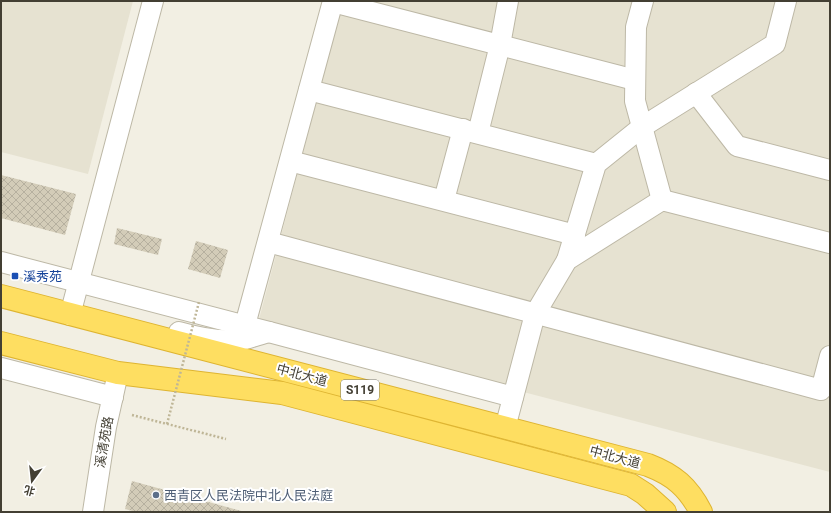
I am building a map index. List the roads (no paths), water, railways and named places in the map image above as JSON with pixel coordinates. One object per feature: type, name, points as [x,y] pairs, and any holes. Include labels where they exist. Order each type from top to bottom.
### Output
[{"type":"highway","name":"中北大道","points":[[1,296],[648,465],[664,471],[676,479],[685,488],[701,512]]},
{"type":"highway","name":"中北大道","points":[[1,343],[118,373],[282,393],[631,485],[645,494],[665,512]]},
{"type":"street","points":[[70,315],[153,1]]},
{"type":"street","points":[[245,325],[333,1],[635,80]]},
{"type":"street","points":[[444,200],[500,45],[508,1]]},
{"type":"street","points":[[505,428],[535,314],[567,260],[596,164],[642,127],[775,44],[786,1]]},
{"type":"street","points":[[640,2],[636,27],[635,101],[662,200]]},
{"type":"street","points":[[309,90],[596,164]]},
{"type":"street","points":[[696,93],[737,146],[830,170]]},
{"type":"street","points":[[290,161],[575,235]]},
{"type":"street","points":[[567,260],[662,200],[830,243]]},
{"type":"street","points":[[268,242],[821,390],[830,356]]},
{"type":"street","points":[[1,262],[245,325],[513,397]]},
{"type":"street","points":[[95,321],[126,322],[152,326],[209,339],[245,339],[269,332]]},
{"type":"street","points":[[1,368],[113,397]]},
{"type":"street","name":"溪清苑路","points":[[93,512],[106,428],[118,373]]},
{"type":"place","name":"溪秀苑","points":[[15,276]]},
{"type":"place","name":"西青区人民法院中北人民法庭","points":[[156,495]]}]
